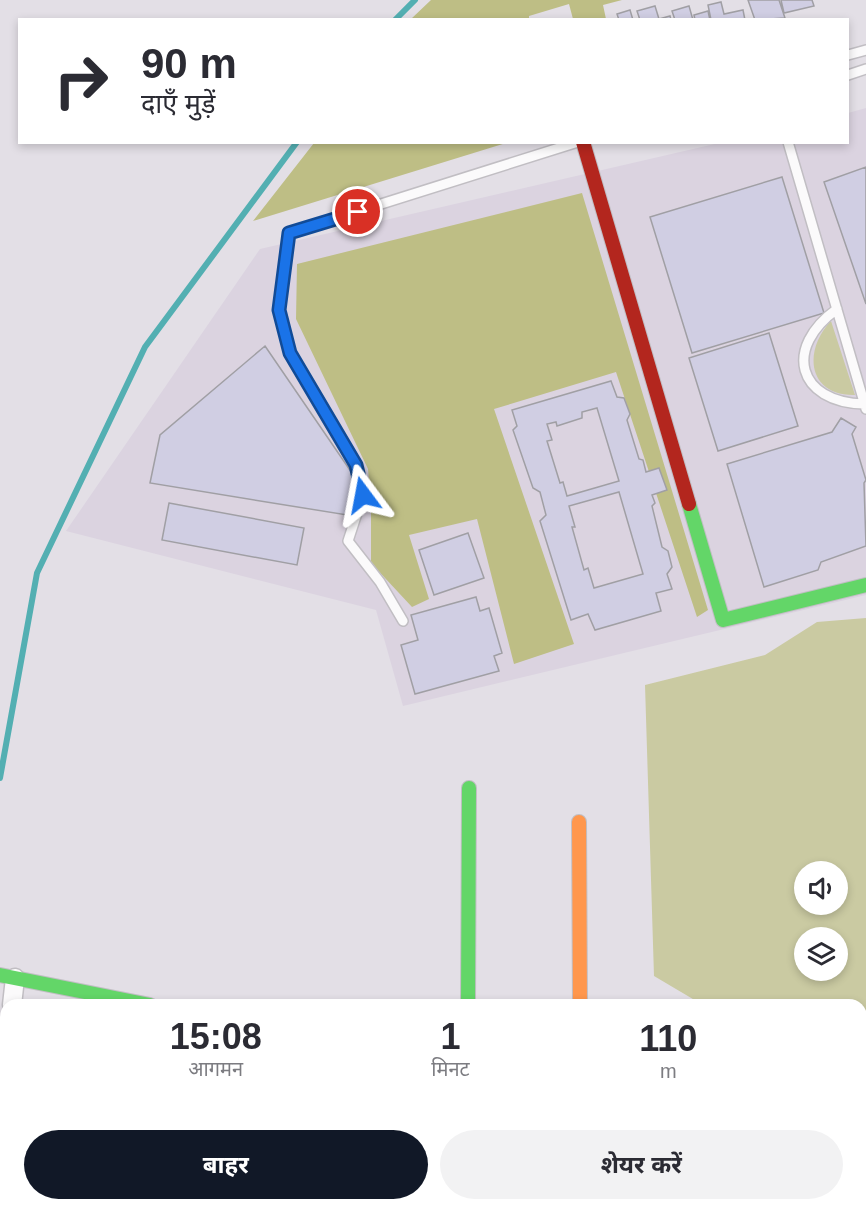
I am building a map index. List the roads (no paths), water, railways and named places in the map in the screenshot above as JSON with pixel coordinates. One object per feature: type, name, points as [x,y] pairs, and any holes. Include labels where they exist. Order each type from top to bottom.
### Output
[{"type":"street","points":[[584,144],[723,620],[866,585]]},
{"type":"street","points":[[468,999],[469,788]]},
{"type":"street","points":[[579,822],[580,999]]},
{"type":"street","points":[[11,999],[7,977],[119,999]]},
{"type":"lane","points":[[849,55],[866,50]]},
{"type":"lane","points":[[849,75],[866,69]]},
{"type":"lane","points":[[403,621],[380,582],[348,541],[363,495],[356,465],[290,353],[279,310],[289,233],[572,144]]},
{"type":"lane","points":[[789,144],[837,309],[865,407],[843,403],[823,395],[810,383],[803,364],[805,344],[819,322],[837,309]]},
{"type":"waterway","points":[[397,18],[415,0]]},
{"type":"waterway","points":[[0,778],[37,573],[145,347],[296,144]]}]
